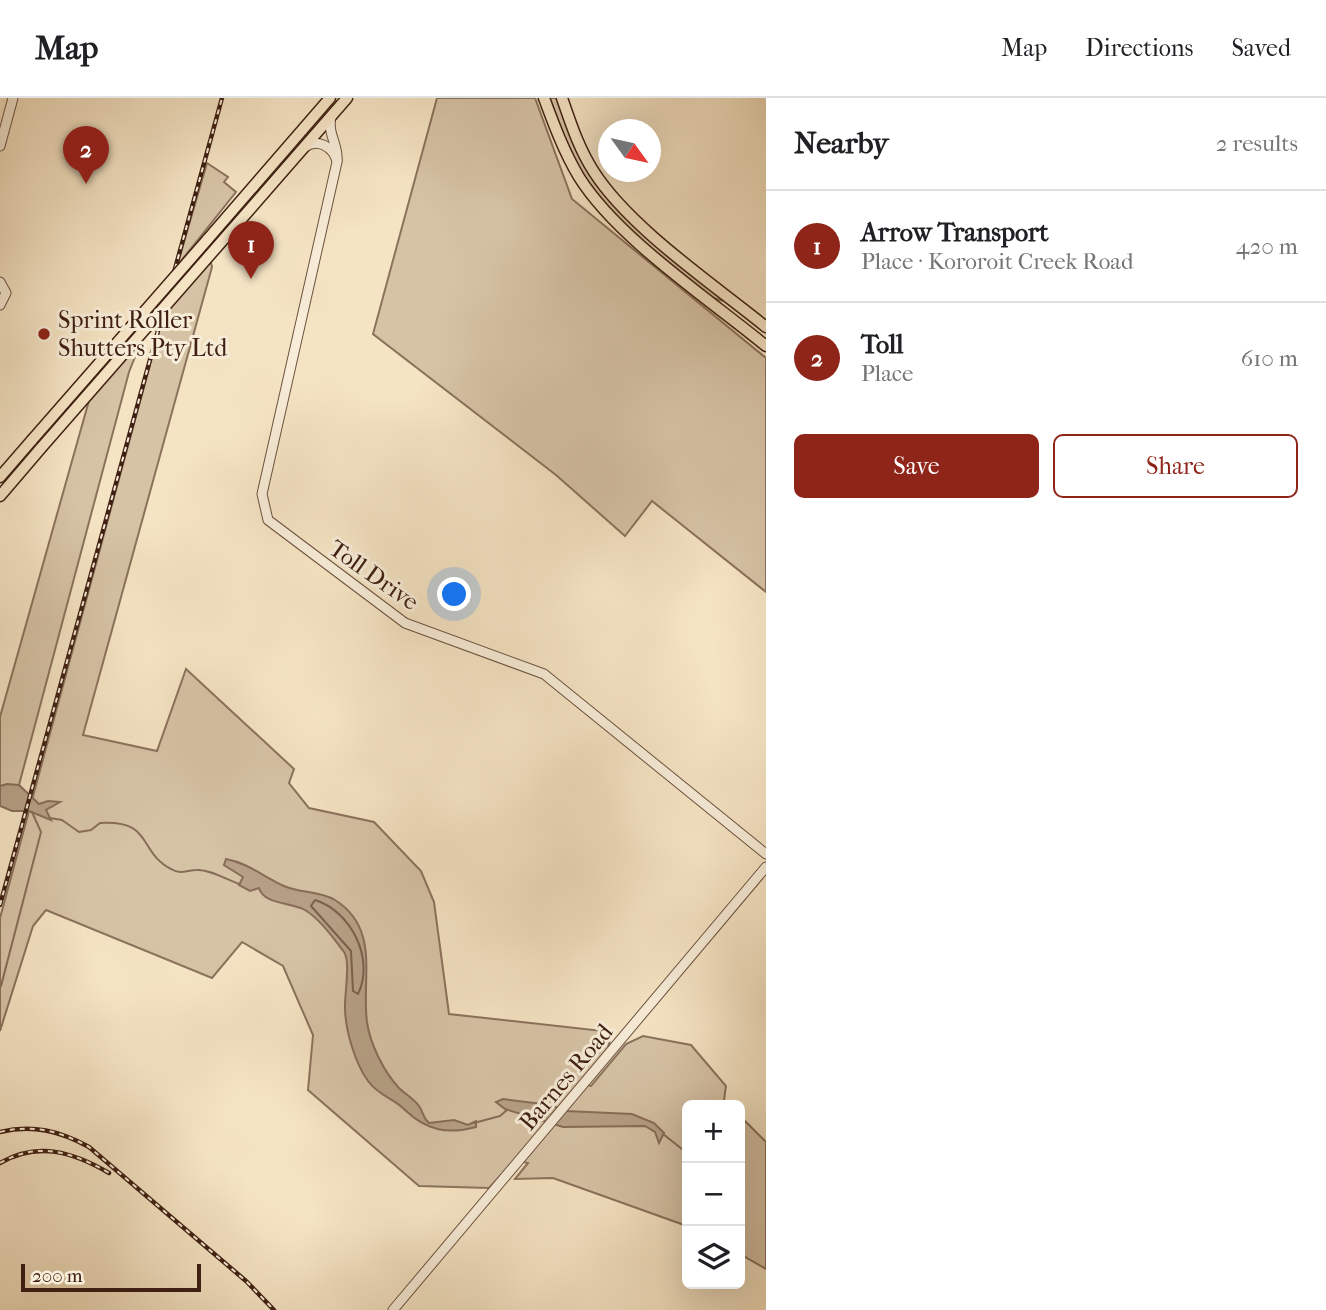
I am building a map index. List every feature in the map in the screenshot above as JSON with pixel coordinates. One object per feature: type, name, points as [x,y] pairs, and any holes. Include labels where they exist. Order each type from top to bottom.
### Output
[{"type":"main road","points":[[0,477],[330,98]]},
{"type":"main road","points":[[0,496],[347,98]]},
{"type":"main road","points":[[544,98],[571,163],[601,206],[628,233],[766,346]]},
{"type":"main road","points":[[562,98],[588,162],[612,196],[634,219],[766,327]]},
{"type":"street","points":[[0,146],[13,98]]},
{"type":"street","name":"Toll Drive","points":[[338,108],[329,125],[338,148],[337,162],[262,495],[262,507],[268,520],[405,624],[544,674],[766,854]]},
{"type":"street","points":[[303,148],[308,144],[324,145],[335,154],[337,162]]},
{"type":"street","points":[[0,282],[6,293],[0,305]]},
{"type":"street","name":"Barnes Road","points":[[393,1310],[520,1163],[766,867]]},
{"type":"shaded area","points":[[437,98],[535,98],[572,199],[766,358],[766,592],[652,501],[625,536],[556,475],[373,334]]},
{"type":"shaded area","points":[[548,98],[557,98],[594,179],[724,301],[713,298],[655,251],[601,199],[569,151]]},
{"type":"shaded area","points":[[207,163],[228,177],[224,182],[236,192],[177,266]]},
{"type":"shaded area","points":[[210,259],[212,267],[83,735],[157,751],[186,669],[294,769],[289,783],[309,808],[374,822],[421,871],[434,902],[449,1014],[612,1032],[607,1052],[581,1084],[591,1086],[626,1044],[643,1036],[691,1045],[726,1086],[724,1100],[682,1100],[682,1224],[553,1178],[515,1179],[528,1163],[516,1160],[517,1158],[489,1188],[419,1186],[308,1090],[313,1035],[283,966],[242,942],[212,978],[46,910],[33,926],[0,1031],[0,918],[164,313]]},
{"type":"shaded area","points":[[137,343],[139,347],[129,372],[19,785],[0,786],[0,717],[90,397]]},
{"type":"shaded area","points":[[745,1121],[766,1142],[766,1269],[745,1257]]},
{"type":"water","points":[[19,785],[39,804],[48,801],[60,802],[46,810],[51,820],[29,811],[12,811],[0,806],[0,786]]},
{"type":"water","points":[[226,859],[249,867],[290,888],[329,897],[349,912],[359,925],[364,940],[367,1022],[374,1048],[383,1066],[399,1088],[415,1101],[429,1123],[454,1120],[468,1125],[476,1121],[476,1127],[456,1131],[429,1126],[372,1086],[359,1065],[347,1028],[347,963],[344,952],[321,924],[305,910],[272,900],[259,888],[250,891],[239,885],[243,877],[224,865]]},
{"type":"water","points":[[503,1099],[550,1105],[566,1111],[632,1114],[654,1123],[664,1133],[659,1143],[655,1132],[645,1126],[563,1127],[505,1109],[496,1102]]},
{"type":"waterway","points":[[1,986],[41,832],[32,812]]},
{"type":"waterway","points":[[50,818],[62,820],[79,832],[91,830],[100,823],[129,826],[137,831],[160,862],[171,869],[181,872],[207,871],[239,884]]},
{"type":"waterway","points":[[474,1123],[500,1116],[507,1110]]},
{"type":"waterway","points":[[663,1134],[682,1149]]},
{"type":"railway","points":[[0,905],[222,98]]},
{"type":"railway","points":[[0,1132],[35,1129],[67,1137],[89,1147],[246,1281],[274,1310]]},
{"type":"railway","points":[[0,1163],[28,1152],[55,1152],[82,1159],[109,1173]]},
{"type":"place","name":"Toll","points":[[86,184]]},
{"type":"place","name":"Arrow Transport","points":[[251,279]]},
{"type":"place","name":"Sprint Roller Shutters Pty Ltd","points":[[44,334]]}]
